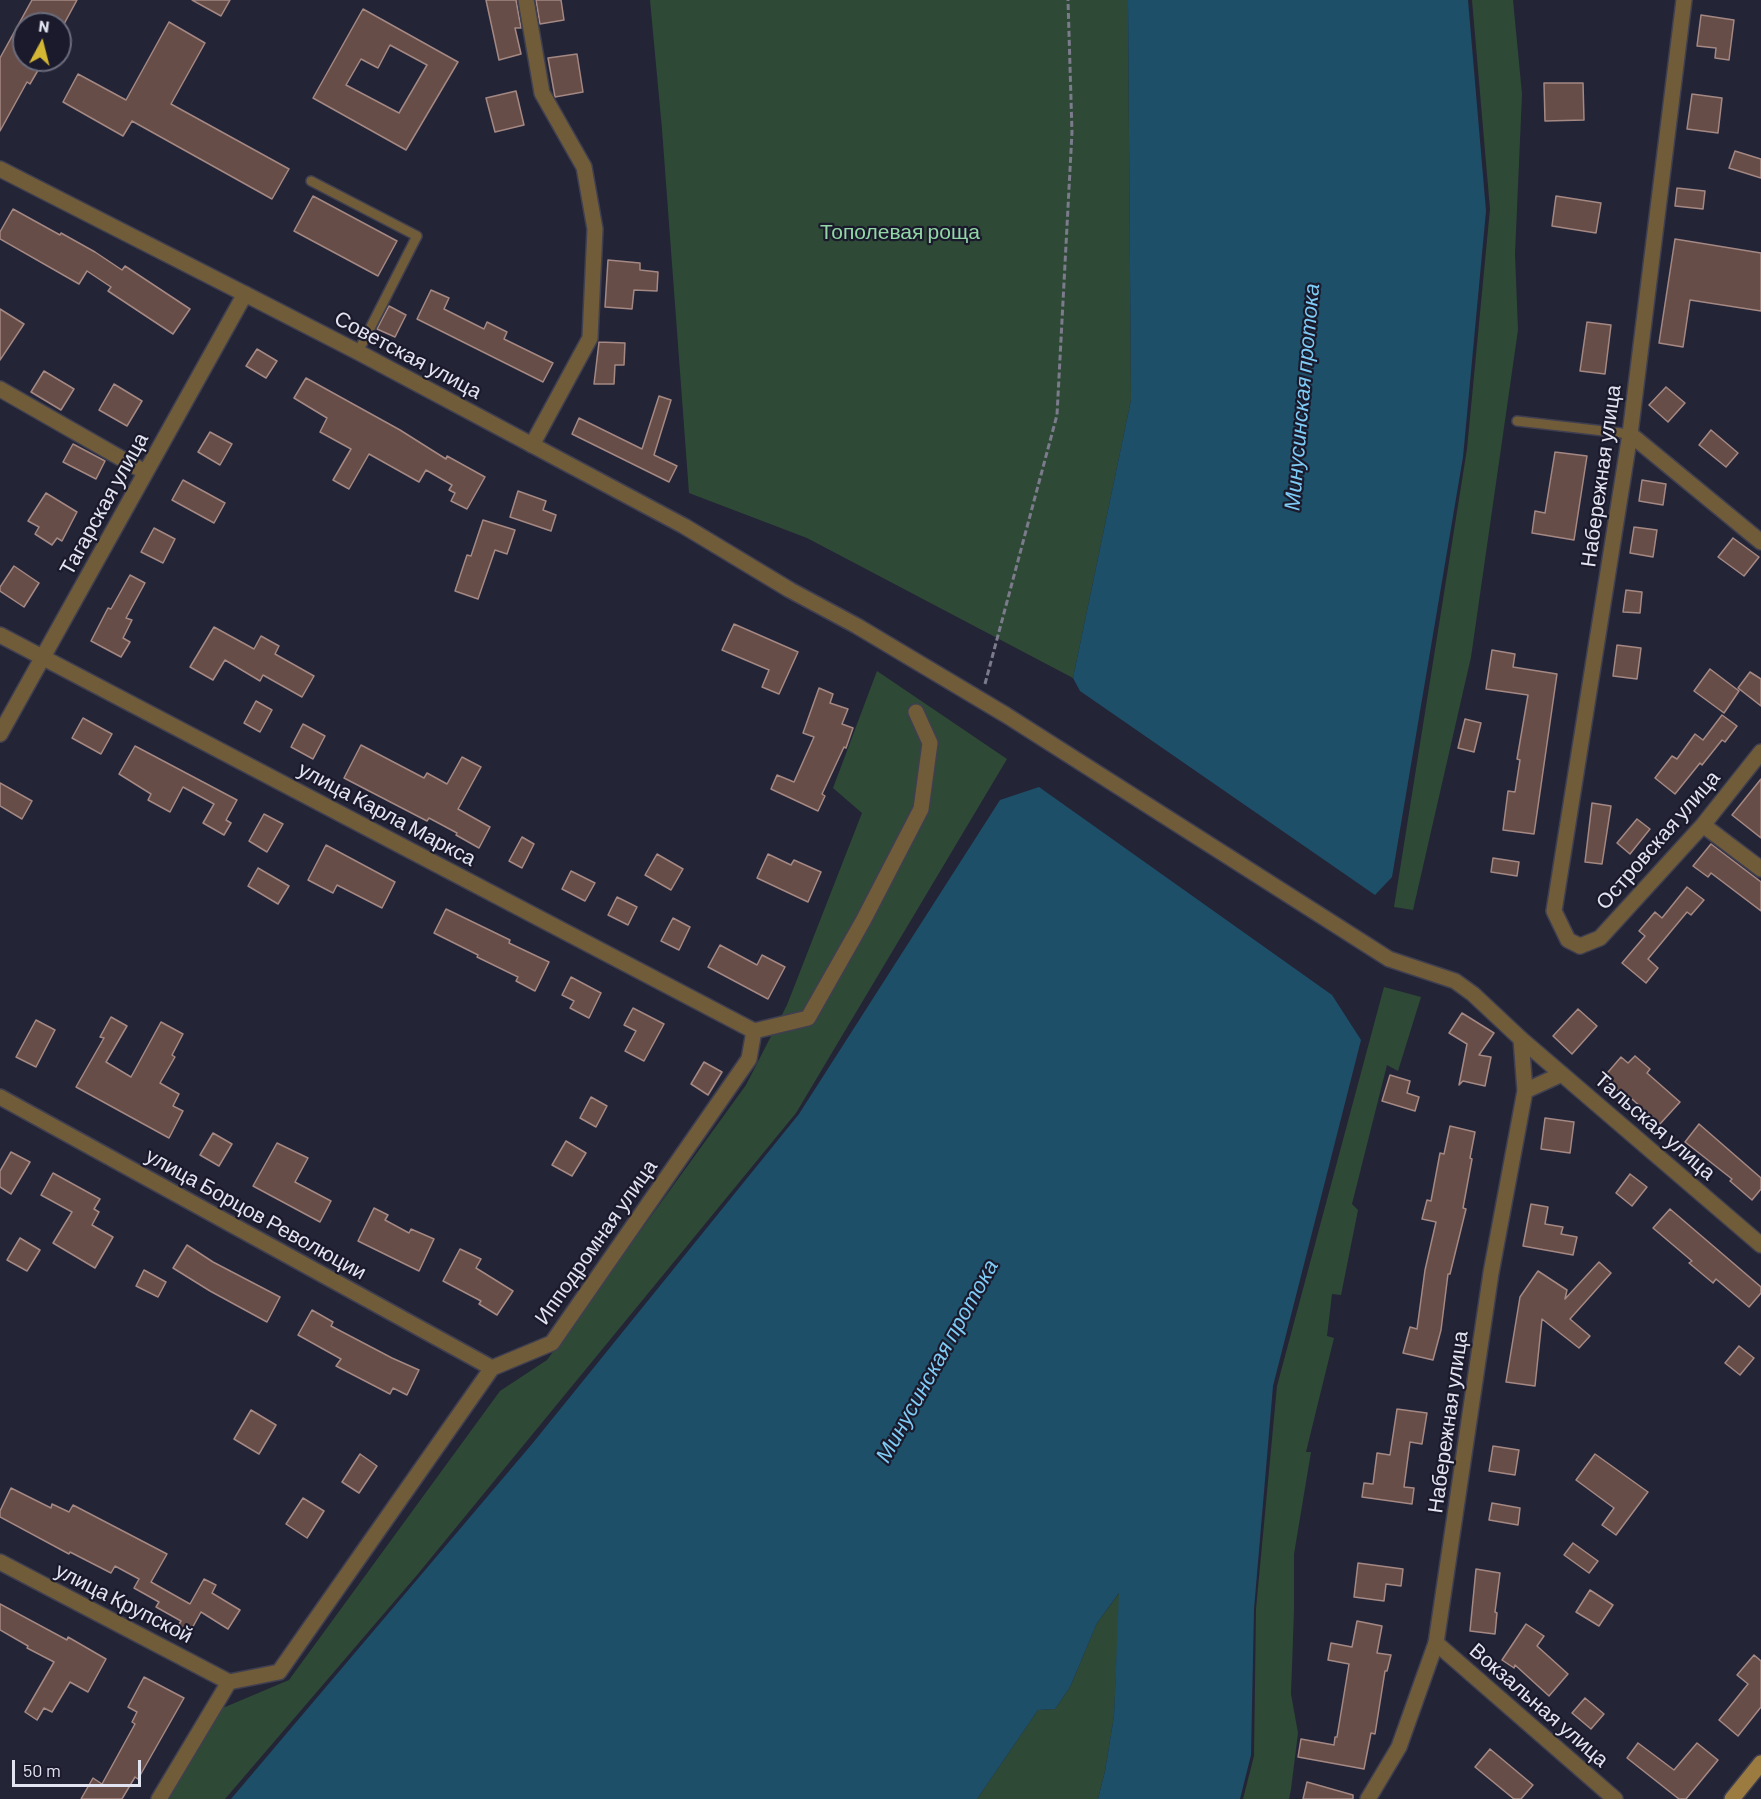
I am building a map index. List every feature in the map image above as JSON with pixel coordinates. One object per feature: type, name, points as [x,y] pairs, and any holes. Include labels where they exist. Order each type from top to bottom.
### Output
[{"type":"main road","points":[[1732,1799],[1761,1763]]},
{"type":"street","points":[[525,0],[542,93],[584,167],[595,229],[590,338],[532,445]]},
{"type":"street","name":"Набережная улица","points":[[1580,946],[1568,940],[1554,911],[1630,434],[1684,0]]},
{"type":"street","name":"Советская улица","points":[[0,169],[358,352],[684,526],[1006,715]]},
{"type":"street","name":"Тагарская улица","points":[[0,734],[245,294]]},
{"type":"street","points":[[0,389],[145,472]]},
{"type":"street","points":[[1630,434],[1761,542]]},
{"type":"street","name":"улица Карла Маркса","points":[[0,635],[754,1031]]},
{"type":"street","points":[[754,1031],[808,1018],[863,921],[921,809],[930,743],[916,712]]},
{"type":"street","name":"Тальская улица","points":[[1006,715],[1389,959],[1455,981],[1473,994],[1521,1039],[1761,1245]]},
{"type":"street","name":"Островская улица","points":[[1580,946],[1600,938],[1703,825],[1761,752]]},
{"type":"street","points":[[1703,825],[1761,869]]},
{"type":"street","name":"Ипподромная улица","points":[[492,1368],[552,1343],[749,1059],[754,1031]]},
{"type":"street","name":"Набережная улица","points":[[1368,1799],[1399,1747],[1436,1642],[1491,1273],[1526,1091],[1521,1039]]},
{"type":"street","points":[[1526,1091],[1562,1074]]},
{"type":"street","name":"улица Борцов Революции","points":[[0,1097],[492,1368]]},
{"type":"street","points":[[159,1799],[229,1682],[279,1671],[492,1368]]},
{"type":"street","name":"улица Крупской","points":[[0,1562],[229,1682]]},
{"type":"street","name":"Вокзальная улица","points":[[1436,1642],[1615,1799]]},
{"type":"lane","points":[[311,181],[417,236],[358,352]]},
{"type":"lane","points":[[1517,421],[1630,434]]},
{"type":"path","points":[[981,700],[1057,415],[1072,132],[1068,0]]},
{"type":"green space","name":"Тополевая роща","points":[[650,0],[1128,0],[1131,400],[1073,678],[807,538],[689,493]]},
{"type":"green space","points":[[1472,0],[1513,0],[1522,94],[1515,254],[1518,330],[1471,657],[1413,910],[1394,907],[1467,449],[1490,209]]},
{"type":"green space","points":[[877,671],[1007,759],[796,1113],[417,1575],[225,1799],[154,1799],[218,1710],[289,1680],[500,1391],[547,1360],[746,1085],[787,1005],[862,813],[833,788]]},
{"type":"green space","points":[[1384,987],[1421,997],[1398,1071],[1387,1065],[1352,1204],[1358,1210],[1341,1295],[1332,1294],[1327,1336],[1334,1338],[1306,1452],[1311,1452],[1294,1554],[1291,1694],[1298,1733],[1291,1789],[1289,1799],[1243,1799],[1254,1756],[1256,1609],[1277,1386]]},
{"type":"green space","points":[[1120,1592],[1114,1716],[1098,1799],[977,1799],[1038,1710],[1055,1709],[1070,1687],[1097,1623]]},
{"type":"water","name":"Минусинская протока","points":[[1128,0],[1468,0],[1486,211],[1463,457],[1392,877],[1375,895],[1080,691],[1073,678],[1131,400]]},
{"type":"water","name":"Минусинская протока","points":[[1039,787],[1332,995],[1361,1040],[1273,1386],[1254,1609],[1251,1755],[1240,1799],[1098,1799],[1114,1716],[1119,1593],[1097,1623],[1070,1687],[1055,1709],[1038,1710],[977,1799],[231,1799],[532,1444],[799,1114],[1000,800]]},
{"type":"building","points":[[32,0],[77,0],[70,12],[25,12]]},
{"type":"building","points":[[192,0],[230,0],[221,16]]},
{"type":"building","points":[[486,0],[516,0],[521,28],[515,28],[521,54],[499,60]]},
{"type":"building","points":[[536,0],[561,0],[564,20],[540,24]]},
{"type":"building","points":[[363,9],[458,62],[406,150],[313,98]],"holes":[[[390,45],[427,65],[399,113],[346,85],[361,59],[378,68]]]},
{"type":"building","points":[[1701,15],[1734,20],[1729,60],[1715,58],[1716,48],[1697,46]]},
{"type":"building","points":[[169,22],[205,43],[171,104],[289,169],[272,199],[132,121],[123,136],[63,102],[78,74],[126,100]]},
{"type":"building","points":[[12,36],[12,72],[37,72],[30,84],[27,82],[0,131],[0,58]]},
{"type":"building","points":[[577,54],[583,92],[555,97],[548,58]]},
{"type":"building","points":[[1544,83],[1583,83],[1584,120],[1545,121]]},
{"type":"building","points":[[516,91],[524,125],[495,132],[486,98]]},
{"type":"building","points":[[1692,94],[1722,98],[1718,133],[1687,129]]},
{"type":"building","points":[[1735,151],[1761,159],[1761,178],[1729,168]]},
{"type":"building","points":[[1677,188],[1705,191],[1703,209],[1675,206]]},
{"type":"building","points":[[313,196],[397,241],[378,276],[294,231]]},
{"type":"building","points":[[1556,196],[1601,203],[1596,233],[1552,226]]},
{"type":"building","points":[[13,209],[95,252],[122,270],[125,266],[190,309],[173,334],[108,291],[111,287],[87,271],[79,284],[0,239],[0,232]]},
{"type":"building","points":[[1675,239],[1761,253],[1761,311],[1690,300],[1683,347],[1659,343]]},
{"type":"building","points":[[608,260],[640,263],[640,270],[658,272],[657,291],[634,290],[632,309],[605,307]]},
{"type":"building","points":[[431,290],[449,298],[444,309],[484,329],[487,322],[507,332],[504,339],[553,363],[543,382],[417,319]]},
{"type":"building","points":[[389,306],[406,315],[395,337],[377,329]]},
{"type":"building","points":[[0,309],[24,324],[0,360]]},
{"type":"building","points":[[1587,322],[1611,325],[1605,374],[1580,371]]},
{"type":"building","points":[[599,342],[625,343],[624,365],[615,365],[614,384],[594,384]]},
{"type":"building","points":[[257,349],[277,361],[266,378],[246,366]]},
{"type":"building","points":[[44,371],[74,389],[61,410],[31,392]]},
{"type":"building","points":[[306,378],[400,430],[446,459],[447,456],[485,477],[467,509],[451,501],[455,493],[449,490],[452,485],[426,470],[419,482],[369,454],[349,489],[333,480],[351,449],[320,432],[327,418],[294,398]]},
{"type":"building","points":[[114,384],[142,401],[127,426],[99,410]]},
{"type":"building","points":[[1666,387],[1685,403],[1668,422],[1649,405]]},
{"type":"building","points":[[659,396],[671,400],[654,455],[677,466],[669,482],[572,434],[579,418],[642,449]]},
{"type":"building","points":[[1711,430],[1738,453],[1726,467],[1699,445]]},
{"type":"building","points":[[210,432],[232,444],[220,465],[198,452]]},
{"type":"building","points":[[73,444],[105,461],[96,479],[63,462]]},
{"type":"building","points":[[1555,452],[1587,456],[1574,540],[1532,533],[1535,511],[1545,513]]},
{"type":"building","points":[[183,480],[225,503],[214,523],[172,500]]},
{"type":"building","points":[[1642,480],[1666,484],[1663,505],[1639,501]]},
{"type":"building","points":[[518,491],[546,501],[543,510],[556,515],[551,531],[510,517]]},
{"type":"building","points":[[46,493],[77,512],[62,541],[57,538],[52,545],[35,534],[39,527],[28,521]]},
{"type":"building","points":[[483,520],[515,530],[507,554],[495,550],[478,599],[455,591],[467,555],[471,556]]},
{"type":"building","points":[[1634,527],[1657,530],[1653,557],[1630,553]]},
{"type":"building","points":[[154,528],[175,539],[163,563],[141,552]]},
{"type":"building","points":[[1733,538],[1759,557],[1744,576],[1718,557]]},
{"type":"building","points":[[14,566],[39,583],[24,607],[0,591],[0,587]]},
{"type":"building","points":[[130,575],[145,583],[126,618],[132,620],[123,638],[130,642],[121,657],[91,641],[108,608],[111,609]]},
{"type":"building","points":[[1626,590],[1642,592],[1640,613],[1623,612]]},
{"type":"building","points":[[734,624],[798,652],[779,694],[762,687],[769,670],[722,650]]},
{"type":"building","points":[[214,627],[254,649],[261,636],[279,646],[275,654],[314,676],[302,697],[263,675],[260,681],[225,660],[213,680],[190,667]]},
{"type":"building","points":[[1617,645],[1641,648],[1637,679],[1613,676]]},
{"type":"building","points":[[1492,650],[1515,654],[1513,667],[1557,674],[1534,834],[1503,830],[1508,791],[1515,792],[1520,760],[1517,759],[1528,695],[1486,689]]},
{"type":"building","points":[[1710,669],[1739,691],[1724,713],[1694,691]]},
{"type":"building","points":[[1750,672],[1761,679],[1761,706],[1738,688]]},
{"type":"building","points":[[819,688],[833,694],[830,703],[848,709],[842,724],[853,728],[846,748],[844,747],[822,794],[825,796],[818,811],[771,789],[777,775],[794,782],[814,737],[803,733]]},
{"type":"building","points":[[256,701],[272,710],[260,732],[244,723]]},
{"type":"building","points":[[1722,715],[1737,726],[1725,742],[1722,740],[1702,765],[1700,763],[1675,794],[1655,778],[1672,756],[1677,759],[1695,734],[1703,740]]},
{"type":"building","points":[[83,718],[112,734],[101,754],[72,738]]},
{"type":"building","points":[[1465,719],[1481,723],[1474,752],[1458,748]]},
{"type":"building","points":[[303,724],[325,736],[313,759],[291,747]]},
{"type":"building","points":[[361,745],[424,778],[427,773],[447,784],[462,757],[481,767],[458,809],[490,827],[479,848],[429,818],[427,821],[344,778]]},
{"type":"building","points":[[135,746],[237,800],[226,820],[231,823],[224,835],[203,823],[214,804],[183,787],[170,812],[148,800],[151,794],[119,774]]},
{"type":"building","points":[[1761,779],[1761,838],[1732,815]]},
{"type":"building","points":[[0,783],[32,801],[22,819],[0,806]]},
{"type":"building","points":[[1592,803],[1611,806],[1602,864],[1585,862]]},
{"type":"building","points":[[264,814],[283,824],[267,852],[249,841]]},
{"type":"building","points":[[1637,819],[1650,829],[1630,854],[1617,843]]},
{"type":"building","points":[[522,837],[534,844],[522,868],[509,861]]},
{"type":"building","points":[[1711,844],[1761,882],[1761,911],[1711,873],[1708,877],[1693,866]]},
{"type":"building","points":[[326,845],[395,882],[382,908],[337,885],[333,893],[308,880]]},
{"type":"building","points":[[657,854],[683,869],[671,890],[645,875]]},
{"type":"building","points":[[768,854],[791,865],[794,860],[821,872],[808,902],[757,878]]},
{"type":"building","points":[[1493,858],[1519,862],[1517,876],[1491,872]]},
{"type":"building","points":[[258,868],[289,886],[278,904],[248,886]]},
{"type":"building","points":[[571,871],[595,883],[585,901],[562,889]]},
{"type":"building","points":[[1687,887],[1704,900],[1691,915],[1687,912],[1648,959],[1658,968],[1646,983],[1622,963],[1645,936],[1639,931],[1655,912],[1662,918]]},
{"type":"building","points":[[617,897],[637,907],[628,925],[608,915]]},
{"type":"building","points":[[446,909],[549,962],[535,991],[516,981],[518,977],[434,933]]},
{"type":"building","points":[[673,918],[690,927],[679,950],[661,941]]},
{"type":"building","points":[[720,945],[757,965],[762,955],[785,967],[768,999],[708,967]]},
{"type":"building","points":[[571,977],[601,993],[589,1018],[570,1008],[574,1001],[562,995]]},
{"type":"building","points":[[633,1008],[664,1024],[644,1061],[625,1051],[636,1031],[624,1025]]},
{"type":"building","points":[[1578,1009],[1597,1026],[1572,1054],[1553,1036]]},
{"type":"building","points":[[1462,1013],[1494,1033],[1479,1055],[1491,1057],[1485,1086],[1463,1081],[1459,1085],[1467,1044],[1449,1033]]},
{"type":"building","points":[[111,1017],[127,1026],[106,1062],[131,1077],[161,1022],[183,1034],[172,1055],[175,1057],[160,1083],[179,1094],[173,1106],[183,1111],[169,1138],[76,1087],[104,1038],[100,1037]]},
{"type":"building","points":[[36,1020],[55,1030],[36,1067],[16,1057]]},
{"type":"building","points":[[1635,1056],[1650,1069],[1647,1073],[1680,1102],[1660,1124],[1624,1092],[1622,1094],[1603,1078],[1621,1057],[1628,1063]]},
{"type":"building","points":[[704,1062],[722,1072],[708,1095],[691,1084]]},
{"type":"building","points":[[1390,1075],[1410,1081],[1407,1093],[1419,1097],[1415,1111],[1382,1101]]},
{"type":"building","points":[[591,1097],[607,1106],[596,1127],[580,1118]]},
{"type":"building","points":[[1545,1118],[1574,1122],[1570,1153],[1541,1149]]},
{"type":"building","points":[[1699,1124],[1761,1178],[1761,1189],[1752,1200],[1730,1181],[1732,1179],[1685,1142]]},
{"type":"building","points":[[1450,1126],[1475,1132],[1463,1208],[1466,1209],[1450,1274],[1448,1274],[1441,1330],[1433,1360],[1403,1353],[1410,1327],[1417,1329],[1425,1270],[1436,1222],[1422,1219],[1427,1200],[1431,1201],[1440,1153],[1444,1154]]},
{"type":"building","points":[[213,1133],[232,1144],[219,1166],[200,1155]]},
{"type":"building","points":[[566,1141],[586,1153],[572,1176],[552,1165]]},
{"type":"building","points":[[277,1143],[308,1158],[295,1182],[331,1201],[320,1222],[253,1186]]},
{"type":"building","points":[[11,1152],[30,1162],[11,1194],[0,1187],[0,1171]]},
{"type":"building","points":[[53,1173],[100,1199],[94,1209],[99,1212],[92,1225],[113,1237],[95,1268],[53,1243],[72,1212],[41,1195]]},
{"type":"building","points":[[1630,1174],[1647,1187],[1632,1206],[1616,1193]]},
{"type":"building","points":[[1531,1204],[1548,1207],[1545,1224],[1563,1227],[1561,1234],[1577,1237],[1573,1255],[1523,1246]]},
{"type":"building","points":[[374,1208],[388,1215],[385,1220],[409,1233],[411,1229],[434,1239],[419,1271],[358,1241]]},
{"type":"building","points":[[1670,1209],[1761,1287],[1761,1293],[1749,1307],[1716,1279],[1713,1283],[1689,1263],[1692,1261],[1653,1228]]},
{"type":"building","points":[[20,1238],[40,1250],[27,1271],[7,1260]]},
{"type":"building","points":[[187,1245],[213,1262],[280,1297],[267,1322],[173,1268]]},
{"type":"building","points":[[460,1249],[481,1259],[476,1268],[513,1291],[497,1315],[479,1304],[481,1301],[443,1281]]},
{"type":"building","points":[[1599,1262],[1611,1273],[1570,1319],[1590,1336],[1579,1348],[1542,1319],[1535,1386],[1506,1382],[1520,1297],[1538,1271],[1567,1290],[1565,1299]]},
{"type":"building","points":[[144,1270],[166,1282],[158,1297],[136,1286]]},
{"type":"building","points":[[312,1310],[333,1322],[331,1326],[419,1370],[407,1395],[393,1388],[390,1394],[336,1366],[341,1359],[298,1335]]},
{"type":"building","points":[[1739,1346],[1754,1358],[1740,1375],[1725,1363]]},
{"type":"building","points":[[1397,1409],[1427,1413],[1422,1444],[1410,1442],[1404,1487],[1414,1488],[1412,1504],[1362,1497],[1364,1483],[1373,1484],[1377,1453],[1390,1455]]},
{"type":"building","points":[[251,1410],[276,1425],[259,1454],[234,1439]]},
{"type":"building","points":[[1493,1446],[1519,1450],[1515,1475],[1489,1471]]},
{"type":"building","points":[[360,1454],[377,1466],[359,1493],[342,1482]]},
{"type":"building","points":[[1595,1454],[1648,1492],[1616,1535],[1602,1525],[1614,1508],[1576,1480]]},
{"type":"building","points":[[11,1488],[51,1508],[52,1504],[69,1512],[73,1505],[167,1554],[151,1582],[190,1604],[204,1579],[216,1585],[212,1593],[240,1610],[228,1629],[201,1612],[190,1632],[178,1626],[181,1621],[156,1607],[159,1602],[134,1588],[139,1579],[115,1566],[111,1573],[70,1552],[69,1554],[0,1517],[0,1511]]},
{"type":"building","points":[[303,1498],[324,1511],[307,1538],[286,1524]]},
{"type":"building","points":[[1492,1503],[1520,1508],[1518,1525],[1489,1520]]},
{"type":"building","points":[[1573,1543],[1598,1561],[1589,1573],[1564,1555]]},
{"type":"building","points":[[1358,1563],[1403,1569],[1401,1586],[1386,1584],[1384,1601],[1354,1597]]},
{"type":"building","points":[[1476,1569],[1500,1573],[1495,1634],[1470,1631]]},
{"type":"building","points":[[1590,1590],[1613,1605],[1599,1626],[1576,1612]]},
{"type":"building","points":[[0,1604],[67,1640],[68,1637],[106,1659],[88,1692],[70,1682],[52,1712],[44,1708],[37,1720],[25,1712],[54,1662],[0,1630]]},
{"type":"building","points":[[1357,1621],[1382,1626],[1377,1653],[1391,1655],[1387,1671],[1385,1671],[1375,1734],[1371,1733],[1364,1769],[1298,1757],[1301,1739],[1334,1745],[1349,1664],[1328,1660],[1331,1643],[1352,1647]]},
{"type":"building","points":[[1526,1624],[1544,1636],[1537,1646],[1568,1674],[1549,1696],[1515,1665],[1514,1668],[1502,1660]]},
{"type":"building","points":[[1754,1655],[1761,1661],[1761,1707],[1738,1736],[1719,1720],[1748,1684],[1737,1675]]},
{"type":"building","points":[[144,1677],[184,1698],[138,1779],[135,1777],[122,1799],[81,1799],[93,1778],[102,1784],[135,1724],[132,1722],[137,1712],[128,1707]]},
{"type":"building","points":[[1585,1698],[1604,1714],[1591,1729],[1572,1713]]},
{"type":"building","points":[[1638,1743],[1674,1770],[1697,1743],[1718,1760],[1686,1799],[1679,1799],[1627,1758]]},
{"type":"building","points":[[1490,1749],[1533,1785],[1521,1799],[1514,1799],[1475,1767]]},
{"type":"building","points":[[1307,1782],[1353,1795],[1353,1799],[1303,1799]]}]
